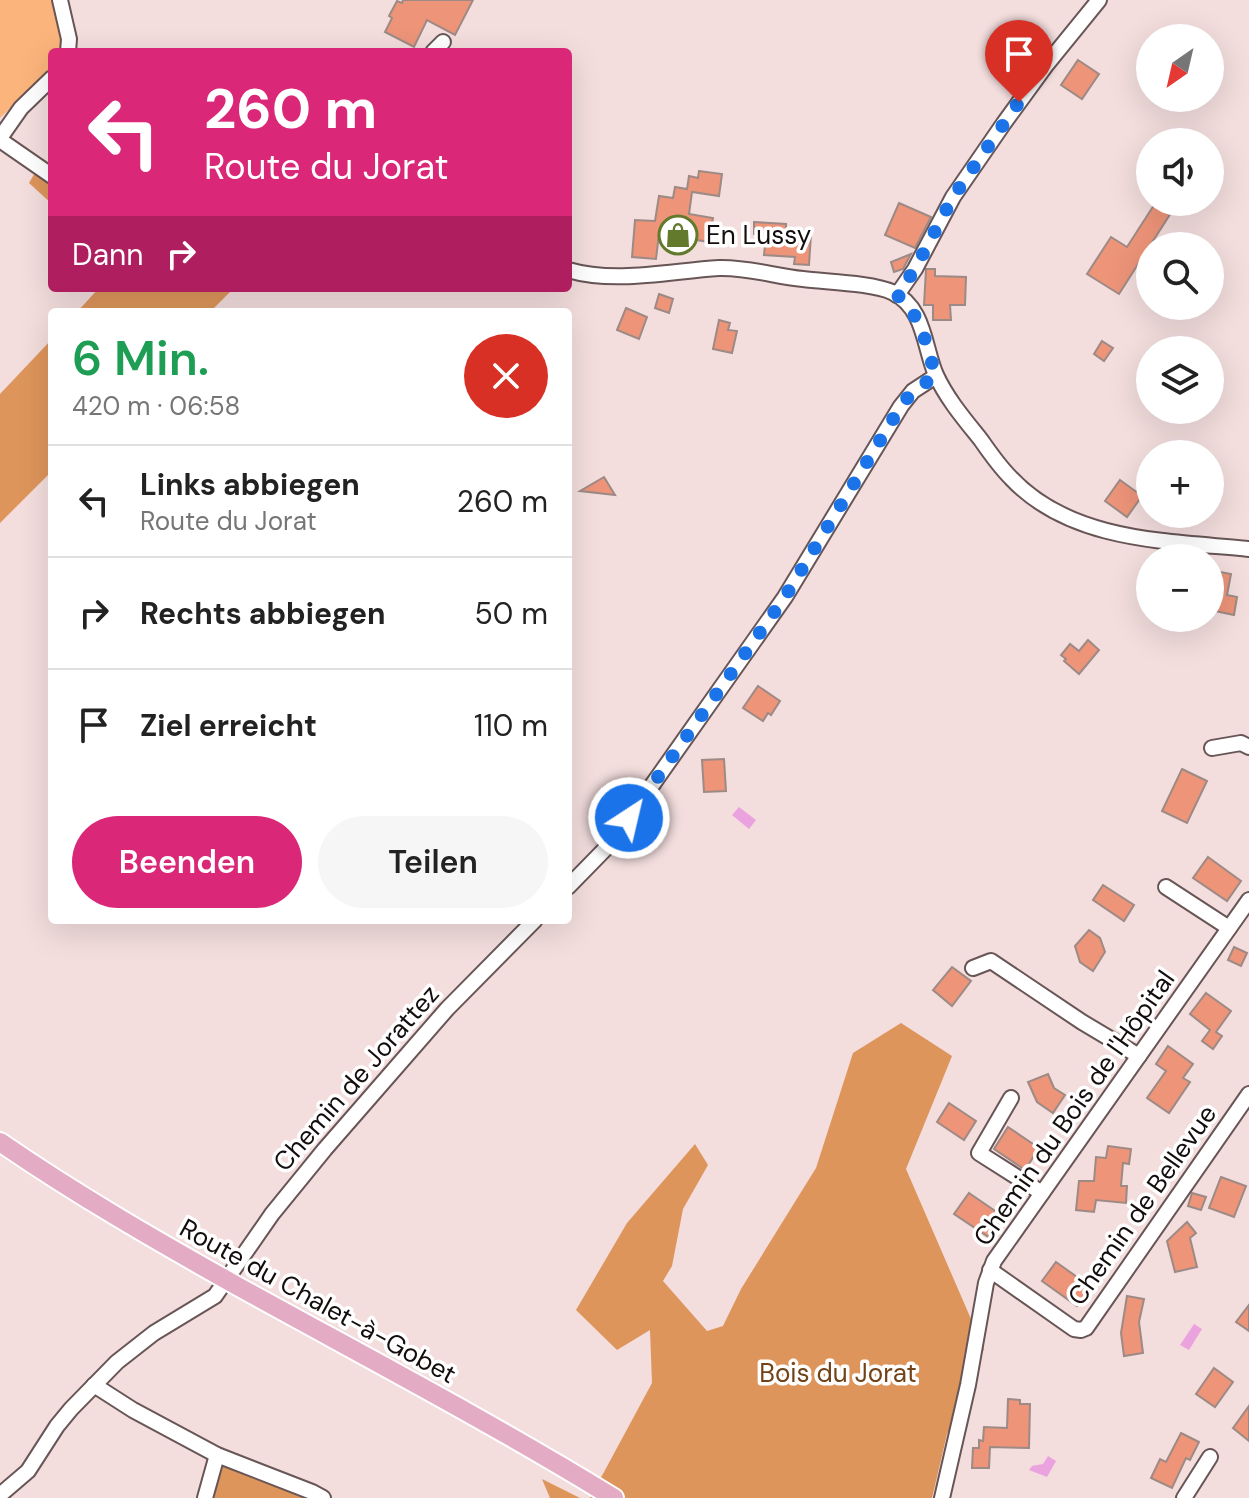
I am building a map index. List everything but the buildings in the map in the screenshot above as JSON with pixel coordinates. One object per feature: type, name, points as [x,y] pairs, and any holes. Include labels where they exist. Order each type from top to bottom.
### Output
[{"type":"main road","name":"Route du Chalet-à-Gobet","points":[[0,1142],[85,1198],[614,1498]]},
{"type":"street","points":[[60,0],[68,48]]},
{"type":"street","points":[[897,295],[915,269],[953,197],[995,135],[1099,0]]},
{"type":"street","points":[[48,82],[21,108],[0,139],[48,173]]},
{"type":"street","points":[[572,271],[622,276],[740,269],[876,288],[897,295],[920,323],[936,376],[956,407],[1023,489],[1053,510],[1091,527],[1161,541],[1249,549]]},
{"type":"street","points":[[572,883],[612,842],[785,597],[901,406],[913,391],[936,376]]},
{"type":"street","points":[[1212,748],[1241,743],[1249,747]]},
{"type":"street","points":[[1166,887],[1229,928]]},
{"type":"street","name":"Chemin du Bois de l'Hôpital","points":[[942,1498],[968,1385],[986,1283],[994,1261],[1249,900]]},
{"type":"street","name":"Chemin de Jorattez","points":[[0,1495],[28,1471],[57,1426],[134,1347],[210,1301],[308,1169],[447,1009],[531,924]]},
{"type":"street","points":[[973,968],[991,961],[1139,1056]]},
{"type":"street","name":"Chemin de Bellevue","points":[[990,1270],[1074,1329],[1086,1328],[1249,1094]]},
{"type":"street","points":[[1011,1098],[979,1153],[1042,1193]]},
{"type":"street","points":[[94,1385],[217,1455],[323,1498]]},
{"type":"street","points":[[205,1498],[217,1455]]},
{"type":"street","points":[[1184,1498],[1210,1457]]},
{"type":"shaded area","points":[[0,0],[51,0],[60,48],[48,48],[48,72],[0,118]]},
{"type":"shaded area","points":[[739,807],[756,820],[749,829],[732,815]]},
{"type":"shaded area","points":[[1194,1324],[1202,1329],[1189,1350],[1180,1345]]},
{"type":"shaded area","points":[[1048,1456],[1056,1461],[1047,1477],[1029,1470],[1032,1466],[1043,1464]]},
{"type":"green space","points":[[43,159],[48,162],[48,200],[29,183]]},
{"type":"green space","points":[[95,292],[230,292],[214,308],[81,308]]},
{"type":"green space","points":[[48,343],[48,475],[0,523],[0,394]]},
{"type":"green space","name":"Bois du Jorat","points":[[901,1023],[952,1056],[906,1169],[984,1349],[947,1434],[932,1498],[590,1498],[652,1383],[650,1330],[617,1350],[576,1310],[627,1223],[695,1144],[708,1165],[683,1209],[672,1266],[663,1281],[707,1331],[723,1326],[741,1289],[816,1168],[853,1053]]},
{"type":"green space","points":[[220,1464],[310,1498],[210,1498]]},
{"type":"green space","points":[[542,1479],[580,1498],[550,1498]]},
{"type":"place","name":"En Lussy","points":[[678,235]]},
{"type":"route","points":[[629,818],[785,597],[901,406],[913,391],[936,376],[920,323],[897,295],[915,269],[953,197],[1019,102]]}]
